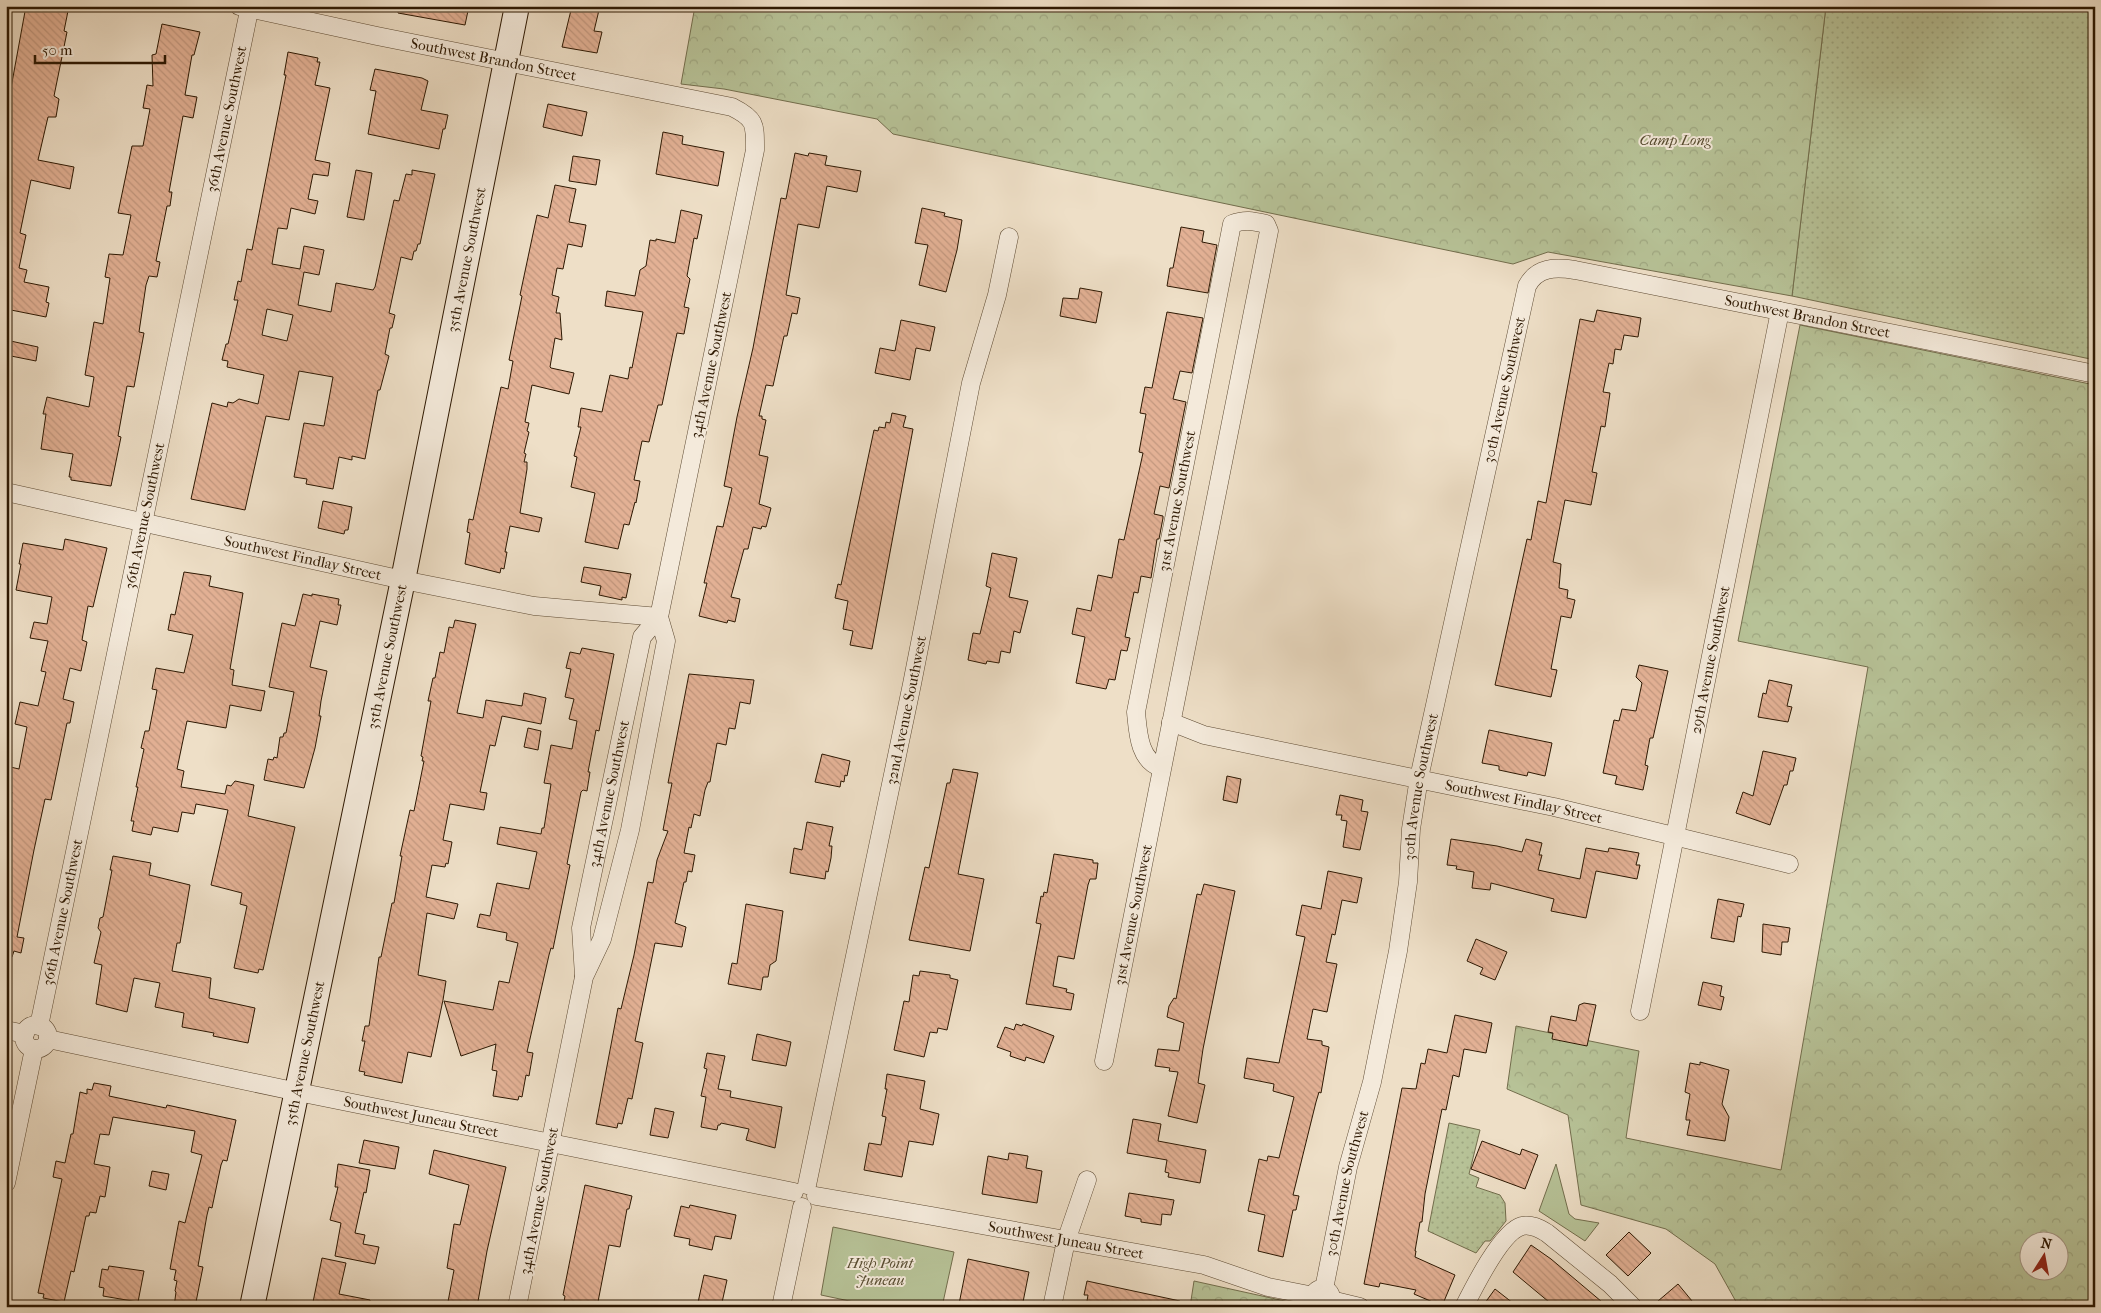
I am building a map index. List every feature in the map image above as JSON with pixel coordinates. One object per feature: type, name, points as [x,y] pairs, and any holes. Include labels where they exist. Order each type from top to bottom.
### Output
[{"type":"main road","name":"35th Avenue Southwest","points":[[252,1307],[403,580],[517,6]]},
{"type":"street","name":"Southwest Brandon Street","points":[[246,7],[732,107],[748,114]]},
{"type":"street","name":"36th Avenue Southwest","points":[[6,1182],[143,522],[246,7]]},
{"type":"street","name":"34th Avenue Southwest","points":[[517,1307],[584,977],[602,939],[630,830],[666,641],[659,617],[755,150],[755,133],[748,114]]},
{"type":"street","name":"31st Avenue Southwest","points":[[1104,1061],[1269,231],[1266,224],[1253,221],[1244,220],[1232,224],[1136,712],[1138,733],[1144,754],[1153,765],[1162,768]]},
{"type":"street","name":"32nd Avenue Southwest","points":[[781,1307],[912,684],[971,383],[997,296],[1008,237]]},
{"type":"street","name":"Southwest Brandon Street","points":[[1527,286],[1535,274],[1546,269],[1559,268],[2095,374]]},
{"type":"street","name":"30th Avenue Southwest","points":[[1323,1295],[1348,1167],[1372,1082],[1398,951],[1408,882],[1419,778],[1527,286]]},
{"type":"street","name":"29th Avenue Southwest","points":[[1640,1011],[1780,311]]},
{"type":"street","name":"Southwest Findlay Street","points":[[6,492],[403,580],[534,606],[659,617]]},
{"type":"street","name":"34th Avenue Southwest","points":[[584,977],[581,928],[642,637],[659,617]]},
{"type":"street","name":"Southwest Findlay Street","points":[[1171,722],[1204,734],[1419,778],[1675,835],[1789,864]]},
{"type":"street","name":"Southwest Juneau Street","points":[[6,1030],[298,1092],[805,1195],[1204,1265],[1268,1287],[1323,1295],[1360,1307]]},
{"type":"street","points":[[1052,1307],[1066,1241],[1086,1180]]},
{"type":"street","points":[[1464,1307],[1487,1264],[1509,1235],[1520,1226],[1528,1225],[1538,1228],[1547,1234],[1610,1284],[1633,1307]]},
{"type":"green space","name":"Camp Long","points":[[695,6],[1826,6],[1792,296],[1548,252],[1513,264],[893,134],[877,119],[724,89],[681,84]]},
{"type":"green space","points":[[1826,6],[2095,6],[2095,360],[1792,296]]},
{"type":"green space","points":[[1800,325],[2095,385],[2095,1307],[1739,1307],[1715,1264],[1666,1229],[1581,1205],[1568,1115],[1507,1089],[1516,1026],[1639,1051],[1626,1138],[1781,1170],[1868,667],[1738,641]]},
{"type":"green space","points":[[1449,1123],[1480,1130],[1469,1174],[1479,1178],[1476,1187],[1500,1195],[1505,1203],[1506,1221],[1490,1241],[1485,1241],[1476,1253],[1428,1231]]},
{"type":"green space","points":[[1556,1164],[1569,1214],[1575,1219],[1599,1223],[1585,1241],[1539,1211]]},
{"type":"green space","name":"High Point Juneau","points":[[833,1227],[954,1252],[942,1307],[878,1307],[821,1295]]},
{"type":"green space","points":[[1194,1281],[1312,1307],[1190,1307]]},
{"type":"building","points":[[26,6],[69,6],[64,31],[67,32],[54,96],[59,99],[56,117],[48,117],[38,160],[74,167],[70,189],[31,180],[20,233],[26,235],[19,268],[27,270],[24,282],[49,287],[46,302],[49,303],[46,317],[6,309],[6,99],[8,88],[11,88]]},
{"type":"building","points":[[398,6],[469,6],[465,25],[398,13]]},
{"type":"building","points":[[572,6],[597,6],[596,10],[599,10],[594,31],[602,32],[597,53],[562,47]]},
{"type":"building","points":[[162,24],[200,32],[194,55],[192,55],[185,95],[197,97],[193,118],[183,116],[169,192],[172,192],[170,206],[167,206],[156,261],[160,262],[157,277],[149,276],[146,285],[139,332],[144,333],[134,387],[127,386],[118,436],[121,437],[111,486],[71,480],[71,477],[69,477],[73,454],[41,449],[46,414],[43,414],[47,397],[89,407],[94,377],[85,375],[94,322],[103,324],[110,278],[105,277],[109,254],[123,255],[131,215],[118,213],[132,146],[143,146],[150,109],[143,108],[147,85],[153,86],[152,55],[156,54]]},
{"type":"building","points":[[288,52],[318,58],[317,62],[320,62],[315,85],[330,88],[315,160],[330,163],[328,176],[313,174],[308,199],[318,201],[315,214],[291,208],[287,229],[278,228],[272,264],[300,269],[304,246],[324,250],[319,275],[304,272],[298,305],[331,312],[336,283],[373,290],[394,200],[399,201],[406,174],[412,175],[412,170],[435,174],[420,244],[418,244],[416,251],[414,251],[412,260],[401,257],[389,313],[395,315],[392,328],[390,328],[385,354],[389,356],[380,390],[378,390],[365,459],[352,456],[352,460],[339,457],[333,489],[306,484],[307,479],[294,477],[304,423],[324,426],[333,377],[299,371],[289,420],[266,416],[245,510],[191,499],[212,403],[227,407],[228,402],[233,403],[239,399],[258,404],[264,375],[227,367],[228,361],[222,360],[226,344],[228,344],[238,300],[234,300],[238,281],[241,282],[247,249],[252,250],[286,75],[284,75]],"holes":[[[267,309],[293,315],[287,341],[262,335]]]},
{"type":"building","points":[[375,69],[422,78],[428,81],[421,110],[448,115],[439,149],[368,134],[376,91],[370,90]]},
{"type":"building","points":[[548,104],[587,112],[582,136],[543,127]]},
{"type":"building","points":[[663,132],[683,136],[682,144],[724,152],[718,186],[656,174]]},
{"type":"building","points":[[795,153],[808,156],[809,153],[827,156],[825,165],[861,171],[857,192],[827,186],[819,228],[798,224],[786,295],[800,298],[797,314],[792,313],[787,336],[784,336],[773,386],[766,385],[759,416],[766,420],[759,455],[768,457],[759,504],[771,508],[766,527],[762,526],[761,529],[753,527],[748,549],[744,549],[731,597],[740,599],[735,622],[728,620],[727,623],[699,616],[707,583],[704,583],[717,526],[723,527],[732,488],[724,486],[753,348],[781,198],[786,199]]},
{"type":"building","points":[[573,156],[600,160],[596,185],[569,181]]},
{"type":"building","points":[[356,170],[372,173],[364,220],[347,217]]},
{"type":"building","points":[[555,185],[576,189],[569,222],[586,225],[582,247],[568,244],[563,269],[557,268],[552,295],[559,297],[556,313],[560,313],[562,340],[555,338],[550,367],[574,373],[569,394],[532,385],[525,422],[529,423],[524,453],[526,454],[524,462],[527,462],[527,469],[520,513],[542,518],[539,532],[510,526],[504,569],[501,568],[500,573],[465,564],[470,533],[467,532],[469,519],[473,520],[501,387],[508,389],[513,361],[509,360],[522,296],[520,295],[537,215],[548,218]]},
{"type":"building","points":[[922,208],[945,213],[944,216],[962,220],[957,250],[946,292],[919,285],[928,245],[915,243]]},
{"type":"building","points":[[681,210],[702,215],[697,239],[694,238],[687,276],[690,279],[684,307],[689,308],[684,334],[677,333],[662,405],[658,405],[649,442],[642,441],[634,480],[640,481],[636,503],[629,525],[624,524],[618,549],[585,542],[595,493],[571,487],[577,457],[574,456],[581,427],[578,427],[581,408],[602,412],[610,375],[628,379],[630,367],[632,368],[643,312],[605,306],[607,291],[635,296],[640,270],[646,266],[650,240],[656,241],[656,239],[675,243]]},
{"type":"building","points":[[1181,227],[1204,231],[1202,242],[1217,245],[1208,293],[1167,286],[1170,268],[1173,268]]},
{"type":"building","points":[[1080,288],[1102,292],[1096,323],[1060,316],[1063,298],[1078,299]]},
{"type":"building","points":[[1597,310],[1641,318],[1638,337],[1624,335],[1621,350],[1615,349],[1613,364],[1609,363],[1603,392],[1610,393],[1605,427],[1601,426],[1592,472],[1597,473],[1591,505],[1565,500],[1553,562],[1561,564],[1559,588],[1568,590],[1567,598],[1575,600],[1571,618],[1561,616],[1551,669],[1557,670],[1551,697],[1495,685],[1527,539],[1531,540],[1538,501],[1546,503],[1580,319],[1594,322]]},
{"type":"building","points":[[1167,312],[1203,318],[1192,373],[1180,371],[1173,399],[1186,402],[1169,488],[1160,486],[1154,514],[1163,516],[1163,518],[1159,539],[1157,539],[1151,578],[1141,576],[1138,593],[1134,592],[1125,637],[1130,638],[1127,651],[1121,650],[1115,680],[1109,679],[1106,689],[1076,683],[1085,637],[1072,634],[1077,608],[1091,611],[1098,575],[1112,578],[1119,539],[1124,540],[1143,453],[1139,452],[1146,414],[1140,413],[1145,387],[1152,388]]},
{"type":"building","points":[[901,320],[935,327],[930,351],[916,348],[910,380],[875,373],[880,348],[895,351]]},
{"type":"building","points":[[6,340],[38,347],[36,361],[6,355]]},
{"type":"building","points":[[892,413],[906,416],[903,427],[913,429],[872,649],[850,645],[853,631],[843,629],[848,601],[835,598],[838,584],[841,585],[874,430],[878,431],[879,427],[885,428],[886,422],[890,423]]},
{"type":"building","points":[[323,501],[352,507],[348,530],[345,530],[344,534],[318,528]]},
{"type":"building","points":[[65,539],[107,548],[93,607],[88,606],[82,640],[87,642],[81,671],[70,668],[63,699],[74,702],[70,723],[67,723],[51,800],[45,799],[34,850],[17,937],[24,938],[21,953],[14,951],[12,957],[6,956],[6,818],[12,792],[6,790],[6,766],[19,769],[27,727],[15,724],[20,702],[38,706],[46,672],[41,671],[48,641],[30,638],[34,622],[47,624],[52,597],[16,590],[21,564],[19,564],[23,543],[63,550]]},
{"type":"building","points":[[992,553],[1017,558],[1009,597],[1028,601],[1020,633],[1014,631],[1010,653],[1001,651],[999,663],[987,661],[986,664],[968,660],[973,633],[980,634],[991,588],[986,586]]},
{"type":"building","points":[[584,567],[631,574],[626,598],[622,597],[622,600],[599,595],[601,586],[581,582]]},
{"type":"building","points":[[184,572],[211,576],[209,586],[243,593],[230,669],[234,670],[232,685],[265,691],[261,711],[230,705],[226,728],[187,721],[177,769],[184,771],[181,787],[225,794],[227,785],[231,786],[235,781],[254,785],[248,816],[295,827],[263,970],[259,969],[258,973],[234,968],[247,906],[240,904],[242,893],[211,885],[228,810],[196,804],[194,814],[182,812],[178,832],[153,827],[151,835],[132,831],[134,821],[131,821],[144,749],[141,748],[145,731],[149,731],[157,690],[152,689],[156,668],[184,673],[193,635],[168,630],[171,614],[175,615]]},
{"type":"building","points":[[303,594],[339,599],[338,605],[341,605],[337,625],[320,621],[310,667],[327,671],[315,748],[304,788],[264,780],[268,759],[273,760],[274,757],[277,758],[280,737],[283,737],[284,733],[286,733],[294,692],[269,687],[282,623],[295,626]]},
{"type":"building","points":[[455,620],[476,624],[457,713],[483,718],[486,700],[522,706],[524,693],[546,698],[541,724],[502,716],[495,746],[490,745],[480,792],[487,793],[484,810],[450,804],[443,840],[452,842],[448,864],[446,863],[445,867],[432,865],[426,897],[458,904],[454,919],[427,913],[418,975],[446,981],[443,1000],[431,1057],[408,1052],[402,1083],[364,1075],[365,1072],[359,1071],[365,1041],[362,1041],[365,1026],[369,1026],[379,957],[381,957],[392,903],[394,903],[402,856],[400,856],[410,810],[414,811],[424,761],[422,761],[423,757],[421,756],[431,701],[428,701],[433,678],[435,678],[440,652],[444,653],[449,627],[453,628]]},
{"type":"building","points":[[582,648],[614,654],[599,731],[596,730],[588,772],[590,772],[587,791],[583,790],[581,792],[567,864],[570,865],[553,949],[551,948],[549,955],[527,1052],[533,1053],[529,1076],[526,1075],[522,1097],[519,1096],[518,1100],[493,1096],[497,1071],[492,1070],[496,1044],[461,1056],[444,1001],[493,1010],[499,981],[509,983],[518,943],[506,940],[507,933],[477,927],[480,914],[490,916],[497,883],[529,889],[537,852],[497,844],[500,827],[541,834],[542,828],[544,828],[551,784],[544,783],[551,745],[572,749],[577,721],[569,719],[574,699],[565,697],[571,669],[566,668],[570,652],[580,654]]},
{"type":"building","points":[[1639,665],[1668,671],[1653,738],[1650,738],[1645,765],[1648,766],[1643,790],[1615,784],[1617,776],[1603,773],[1614,720],[1619,721],[1622,709],[1636,711],[1642,683],[1636,677]]},
{"type":"building","points":[[689,674],[754,680],[750,704],[740,702],[735,729],[729,728],[726,745],[717,743],[710,782],[708,782],[705,790],[700,816],[694,814],[691,828],[689,827],[684,853],[695,855],[692,872],[688,871],[686,882],[684,882],[675,923],[686,927],[682,947],[655,943],[635,1041],[643,1043],[632,1099],[628,1098],[622,1124],[618,1123],[617,1128],[596,1124],[618,1008],[621,1009],[634,955],[648,882],[653,883],[657,860],[668,831],[663,830],[672,783],[668,783]]},
{"type":"building","points":[[1769,680],[1792,685],[1787,706],[1792,707],[1788,722],[1758,717],[1763,693],[1766,694]]},
{"type":"building","points":[[528,728],[541,731],[538,750],[524,747]]},
{"type":"building","points":[[1489,730],[1552,743],[1545,776],[1528,772],[1527,776],[1499,770],[1499,766],[1482,763]]},
{"type":"building","points":[[1763,751],[1796,758],[1793,771],[1790,771],[1787,785],[1784,785],[1770,825],[1736,813],[1743,792],[1753,796]]},
{"type":"building","points":[[822,754],[850,761],[847,776],[845,775],[844,782],[841,781],[840,787],[815,782]]},
{"type":"building","points":[[953,769],[978,773],[958,874],[984,879],[970,951],[909,940],[925,867],[929,868],[947,783],[950,783]]},
{"type":"building","points":[[1227,776],[1241,779],[1237,803],[1223,800]]},
{"type":"building","points":[[1340,795],[1363,800],[1361,811],[1368,812],[1360,850],[1343,847],[1347,821],[1341,820],[1342,815],[1336,815]]},
{"type":"building","points":[[807,822],[833,827],[829,846],[832,846],[831,858],[825,879],[790,873],[794,848],[802,850]]},
{"type":"building","points":[[1451,839],[1522,852],[1526,839],[1542,843],[1539,855],[1542,855],[1538,870],[1580,879],[1586,848],[1608,852],[1609,848],[1639,853],[1636,865],[1640,865],[1637,879],[1596,871],[1586,918],[1551,911],[1554,899],[1491,883],[1490,890],[1472,888],[1474,872],[1456,869],[1457,866],[1447,865]]},
{"type":"building","points":[[1054,854],[1093,860],[1093,863],[1098,863],[1096,879],[1090,879],[1088,885],[1074,959],[1058,956],[1053,986],[1067,989],[1066,992],[1074,994],[1071,1010],[1026,1004],[1041,924],[1036,923],[1041,896],[1043,897],[1044,892],[1047,893]]},
{"type":"building","points":[[113,856],[151,863],[149,875],[190,885],[180,943],[177,943],[172,971],[211,978],[209,998],[255,1008],[248,1043],[213,1036],[214,1033],[182,1027],[184,1013],[155,1007],[160,983],[134,978],[127,1012],[96,1004],[102,965],[94,963],[101,932],[98,928],[100,918],[103,917]]},
{"type":"building","points":[[1328,871],[1362,878],[1357,903],[1342,900],[1335,935],[1332,934],[1326,962],[1337,964],[1327,1012],[1313,1009],[1307,1039],[1322,1041],[1322,1045],[1329,1047],[1321,1093],[1319,1092],[1316,1102],[1293,1195],[1299,1196],[1296,1210],[1293,1210],[1283,1257],[1258,1251],[1265,1215],[1248,1211],[1259,1159],[1267,1161],[1268,1156],[1279,1158],[1294,1097],[1273,1091],[1274,1084],[1244,1078],[1247,1058],[1279,1063],[1305,937],[1296,935],[1302,905],[1321,909]]},
{"type":"building","points":[[1204,884],[1235,891],[1203,1049],[1198,1083],[1205,1085],[1197,1123],[1168,1116],[1178,1072],[1169,1071],[1170,1068],[1155,1066],[1158,1049],[1179,1051],[1184,1023],[1167,1017],[1169,1006],[1174,998],[1176,999],[1197,894],[1201,895]]},
{"type":"building","points":[[1718,899],[1744,904],[1741,917],[1738,916],[1734,942],[1711,938]]},
{"type":"building","points":[[746,904],[783,911],[776,961],[770,965],[768,977],[763,977],[761,990],[728,984],[732,963],[737,964]]},
{"type":"building","points":[[1763,924],[1790,928],[1788,942],[1782,942],[1781,955],[1762,952]]},
{"type":"building","points":[[1476,939],[1507,952],[1495,980],[1480,974],[1483,968],[1467,961]]},
{"type":"building","points":[[920,971],[950,975],[950,978],[958,980],[947,1030],[938,1028],[937,1033],[930,1032],[924,1057],[894,1050],[904,1001],[909,1002],[913,975],[919,976]]},
{"type":"building","points":[[1703,982],[1722,986],[1720,996],[1724,997],[1721,1010],[1698,1005]]},
{"type":"building","points":[[1584,1003],[1596,1005],[1587,1046],[1552,1039],[1553,1033],[1548,1032],[1551,1016],[1576,1021],[1579,1005]]},
{"type":"building","points":[[1455,1015],[1492,1023],[1486,1053],[1464,1049],[1459,1077],[1453,1075],[1446,1110],[1442,1109],[1425,1194],[1422,1222],[1420,1222],[1415,1257],[1455,1275],[1442,1306],[1414,1294],[1416,1290],[1380,1283],[1379,1287],[1364,1284],[1402,1088],[1416,1089],[1421,1063],[1425,1064],[1428,1049],[1447,1053]]},
{"type":"building","points":[[1016,1024],[1022,1026],[1023,1024],[1054,1036],[1044,1063],[1026,1057],[1025,1061],[1010,1056],[1011,1052],[997,1047],[1005,1027],[1014,1030]]},
{"type":"building","points":[[757,1034],[791,1042],[786,1066],[752,1060]]},
{"type":"building","points":[[707,1053],[725,1056],[718,1089],[731,1091],[730,1097],[782,1107],[775,1148],[746,1140],[749,1129],[721,1123],[718,1125],[717,1130],[701,1127],[706,1097],[701,1096],[707,1069],[704,1068]]},
{"type":"building","points":[[1700,1062],[1729,1070],[1722,1104],[1729,1117],[1725,1141],[1687,1135],[1690,1120],[1686,1120],[1686,1117],[1690,1094],[1685,1092],[1690,1063],[1700,1065]]},
{"type":"building","points":[[887,1074],[925,1081],[920,1109],[939,1114],[933,1145],[909,1141],[902,1177],[864,1170],[869,1143],[881,1145],[886,1117],[882,1116],[887,1089],[885,1089]]},
{"type":"building","points":[[94,1083],[111,1086],[109,1096],[166,1108],[167,1105],[236,1120],[227,1161],[223,1160],[221,1165],[212,1208],[209,1207],[207,1215],[198,1266],[203,1267],[195,1307],[174,1307],[177,1281],[174,1280],[176,1270],[170,1269],[179,1221],[185,1223],[202,1155],[191,1152],[195,1131],[113,1117],[109,1135],[100,1134],[94,1164],[110,1167],[105,1197],[100,1196],[96,1213],[90,1212],[89,1216],[86,1216],[74,1272],[71,1271],[64,1302],[43,1298],[44,1294],[38,1293],[62,1179],[53,1177],[56,1161],[65,1163],[71,1134],[73,1134],[80,1092],[87,1094],[87,1089],[92,1090]]},
{"type":"building","points":[[655,1108],[674,1112],[668,1138],[650,1135]]},
{"type":"building","points":[[1133,1119],[1161,1124],[1158,1141],[1206,1150],[1200,1183],[1168,1177],[1169,1173],[1165,1172],[1167,1160],[1127,1153]]},
{"type":"building","points":[[364,1140],[399,1147],[395,1169],[359,1163]]},
{"type":"building","points":[[1482,1141],[1520,1155],[1522,1149],[1538,1155],[1525,1189],[1471,1169]]},
{"type":"building","points":[[434,1150],[506,1167],[487,1251],[477,1307],[447,1307],[454,1270],[447,1268],[454,1224],[460,1225],[469,1185],[429,1174]]},
{"type":"building","points":[[1009,1153],[1028,1156],[1026,1168],[1042,1171],[1037,1203],[982,1194],[988,1156],[1008,1160]]},
{"type":"building","points":[[338,1164],[370,1170],[355,1233],[365,1235],[363,1244],[379,1247],[375,1264],[335,1256],[341,1223],[330,1220],[338,1187],[335,1187]]},
{"type":"building","points":[[152,1171],[169,1174],[166,1190],[149,1186]]},
{"type":"building","points":[[585,1185],[632,1196],[629,1209],[627,1209],[620,1247],[609,1245],[597,1307],[564,1302],[565,1296],[563,1295]]},
{"type":"building","points":[[1129,1193],[1174,1200],[1171,1215],[1162,1214],[1161,1225],[1141,1222],[1141,1219],[1125,1216]]},
{"type":"building","points":[[690,1205],[736,1215],[731,1239],[715,1236],[712,1250],[689,1245],[690,1239],[674,1236],[681,1206],[689,1208]]},
{"type":"building","points":[[1629,1232],[1651,1253],[1628,1276],[1606,1255]]},
{"type":"building","points":[[1531,1245],[1551,1259],[1608,1307],[1555,1307],[1513,1272]]},
{"type":"building","points":[[322,1258],[346,1263],[339,1294],[370,1300],[370,1307],[312,1307]]},
{"type":"building","points":[[968,1259],[1029,1272],[1022,1307],[972,1307],[959,1304]]},
{"type":"building","points":[[109,1266],[144,1271],[138,1302],[103,1296],[104,1288],[99,1287],[102,1269],[108,1270]]},
{"type":"building","points":[[704,1275],[727,1280],[721,1307],[697,1307]]},
{"type":"building","points":[[1087,1281],[1180,1301],[1179,1307],[1086,1307],[1088,1295],[1084,1295]]},
{"type":"building","points":[[1678,1284],[1697,1307],[1651,1307]]},
{"type":"building","points":[[1495,1289],[1518,1307],[1482,1307]]}]
